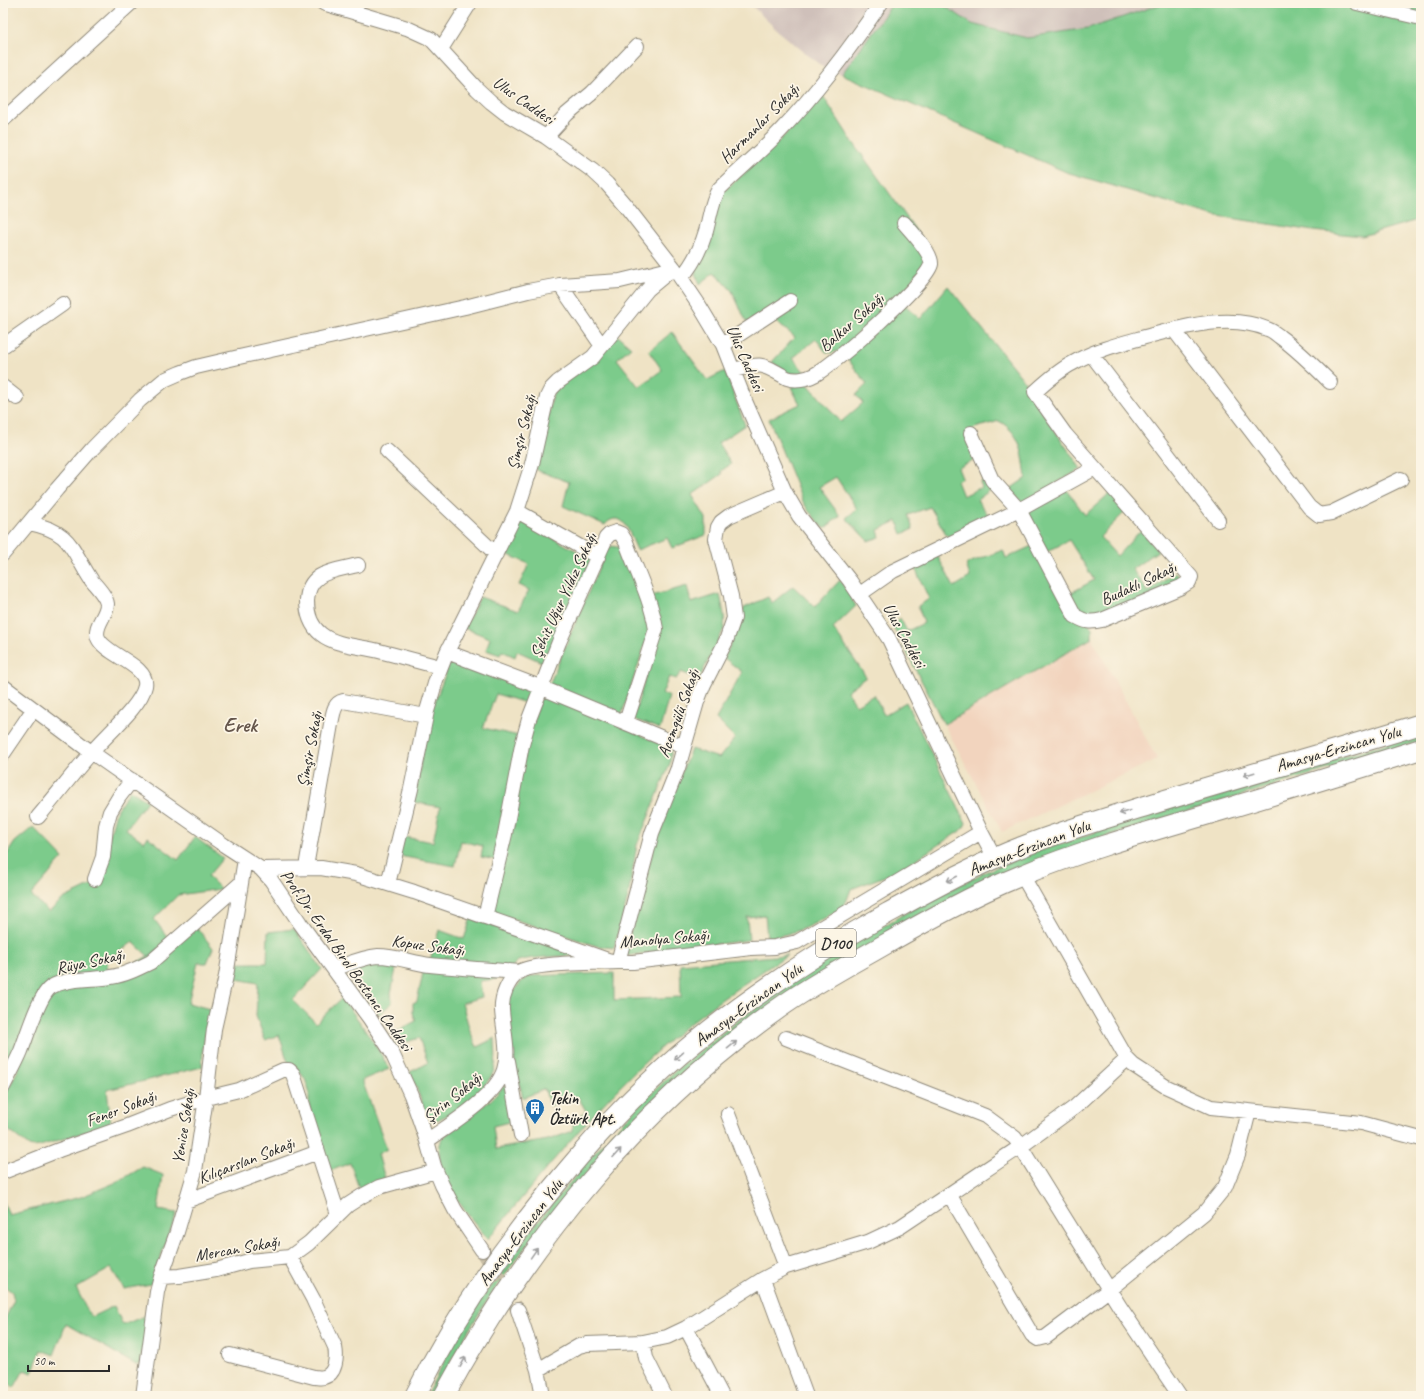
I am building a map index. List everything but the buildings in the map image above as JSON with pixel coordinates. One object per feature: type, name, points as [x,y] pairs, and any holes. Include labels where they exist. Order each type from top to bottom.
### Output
[{"type":"highway","name":"Amasya-Erzincan Yolu","points":[[415,1396],[428,1371],[472,1297],[532,1212],[590,1144],[663,1070],[733,1013],[786,974],[824,950],[953,878],[995,858],[1050,836],[1111,816],[1421,724]]},
{"type":"highway","name":"Amasya-Erzincan Yolu","points":[[444,1396],[485,1324],[539,1245],[574,1202],[622,1147],[667,1101],[751,1030],[784,1005],[825,979],[963,902],[1022,875],[1146,832],[1310,784],[1421,749]]},
{"type":"street","points":[[3,120],[131,3]]},
{"type":"street","name":"Ulus Caddesi","points":[[323,3],[421,33],[431,39],[477,89],[492,102],[505,113],[546,137],[593,171],[607,184],[625,205],[677,273],[699,305],[723,345],[745,401],[785,492],[798,516],[860,594],[899,658],[981,832],[995,858]]},
{"type":"street","points":[[441,49],[470,3]]},
{"type":"street","name":"Harmanlar Sokağı","points":[[677,273],[688,270],[700,248],[715,196],[719,189],[769,143],[823,84],[851,47],[881,3]]},
{"type":"street","points":[[1356,3],[1421,18]]},
{"type":"street","points":[[546,137],[567,114],[592,93],[637,46]]},
{"type":"street","name":"Balkar Sokağı","points":[[733,370],[759,364],[764,365],[791,380],[808,378],[818,374],[844,354],[900,302],[930,267],[930,260],[927,253],[904,223]]},
{"type":"street","points":[[3,554],[92,449],[140,400],[164,380],[196,367],[466,307],[528,291],[560,285],[620,281],[677,273]]},
{"type":"street","name":"Şimşir Sokağı","points":[[388,884],[411,789],[431,694],[440,667],[447,652],[517,511],[532,464],[547,397],[551,389],[558,382],[585,364],[602,346],[648,289],[677,273]]},
{"type":"street","points":[[560,285],[602,346]]},
{"type":"street","points":[[723,345],[790,301]]},
{"type":"street","points":[[3,346],[63,304]]},
{"type":"street","name":"Budaklı Sokağı","points":[[972,433],[992,480],[1020,510],[1076,616],[1092,623],[1181,587],[1189,582],[1191,577],[1095,468],[1062,429],[1034,392],[1072,363],[1091,354],[1121,344],[1194,324],[1218,322],[1254,324],[1269,329],[1294,347],[1330,382]]},
{"type":"street","points":[[1174,330],[1309,507],[1319,515],[1331,513],[1401,479]]},
{"type":"street","points":[[1091,354],[1218,520]]},
{"type":"street","points":[[3,387],[17,398]]},
{"type":"street","points":[[387,451],[496,554]]},
{"type":"street","points":[[860,594],[893,571],[1020,510],[1095,468]]},
{"type":"street","name":"Acemgülü Sokağı","points":[[618,962],[652,833],[684,747],[697,702],[704,684],[726,641],[734,618],[731,596],[717,548],[716,539],[718,527],[729,516],[785,492]]},
{"type":"street","points":[[517,511],[598,557]]},
{"type":"street","points":[[29,523],[43,526],[56,532],[71,545],[107,603],[98,626],[98,639],[106,647],[140,671],[145,680],[145,686],[136,702],[38,817]]},
{"type":"street","name":"Şehit Uğur Yıldız Sokağı","points":[[485,917],[505,834],[522,746],[529,719],[540,687],[559,642],[606,538],[610,534],[616,532],[621,534],[628,549],[654,619],[656,629],[626,722]]},
{"type":"street","points":[[358,565],[317,577],[309,586],[307,594],[307,608],[309,617],[317,631],[327,638],[343,643],[440,667]]},
{"type":"street","points":[[447,652],[540,687],[684,747]]},
{"type":"street","name":"Prof.Dr. Erdal Birol Bostancı Caddesi","points":[[3,686],[92,752],[261,869],[280,891],[300,923],[378,1030],[391,1051],[410,1095],[436,1171],[448,1197],[482,1250]]},
{"type":"street","name":"Şimşir Sokağı","points":[[306,867],[331,724],[336,705],[343,701],[426,716]]},
{"type":"street","points":[[3,754],[34,710]]},
{"type":"street","points":[[95,879],[103,858],[106,826],[110,812],[132,780]]},
{"type":"street","name":"Manolya Sokağı","points":[[261,869],[306,867],[330,869],[356,874],[618,962],[650,961],[751,948],[775,947],[797,942],[981,832]]},
{"type":"street","name":"Yenice Sokağı","points":[[143,1396],[157,1292],[191,1185],[198,1153],[214,1029],[226,976],[245,859]]},
{"type":"street","points":[[1022,875],[1127,1059],[1133,1065],[1165,1086],[1211,1107],[1361,1123],[1421,1139]]},
{"type":"street","name":"Rüya Sokağı","points":[[3,1087],[21,1051],[43,996],[49,988],[59,984],[112,977],[138,969],[152,962],[241,883]]},
{"type":"street","name":"Kopuz Sokağı","points":[[334,969],[352,962],[378,956],[453,967],[520,972]]},
{"type":"street","points":[[520,972],[528,968],[542,966],[618,962]]},
{"type":"street","name":"Şirin Sokağı","points":[[427,1141],[474,1106],[490,1092],[498,1082],[504,1070],[507,1055],[502,1008],[503,999],[506,989],[512,979],[520,972]]},
{"type":"street","points":[[786,1038],[985,1116],[1015,1138],[1110,1289],[1180,1396]]},
{"type":"street","points":[[507,1055],[521,1135]]},
{"type":"street","points":[[538,1370],[579,1346],[591,1344],[643,1342],[667,1337],[686,1328],[763,1279],[786,1267],[868,1242],[885,1235],[900,1227],[1020,1147],[1075,1108],[1127,1059]]},
{"type":"street","name":"Fener Sokağı","points":[[3,1172],[170,1109],[239,1090],[283,1070],[289,1070],[293,1074],[338,1214]]},
{"type":"street","points":[[948,1194],[1032,1335],[1038,1339],[1046,1337],[1110,1289],[1204,1213],[1225,1187],[1238,1155],[1248,1111]]},
{"type":"street","points":[[728,1114],[786,1267]]},
{"type":"street","name":"Kılıçarslan Sokağı","points":[[186,1201],[318,1152]]},
{"type":"street","name":"Mercan Sokağı","points":[[161,1278],[216,1270],[249,1261],[290,1257],[309,1243],[348,1205],[379,1187],[436,1171]]},
{"type":"street","points":[[230,1355],[314,1377],[324,1377],[334,1368],[336,1361],[335,1347],[313,1299],[290,1257]]},
{"type":"street","points":[[763,1279],[806,1396]]},
{"type":"street","points":[[518,1310],[538,1370],[544,1396]]},
{"type":"street","points":[[686,1328],[722,1396]]},
{"type":"street","points":[[643,1342],[646,1358],[665,1396]]},
{"type":"shaded area","points":[[749,3],[893,3],[842,74],[825,69],[777,30]]},
{"type":"shaded area","points":[[940,3],[1164,3],[1088,29],[1027,38],[972,24]]},
{"type":"shaded area","points":[[1092,638],[1157,759],[1002,832],[944,724]]},
{"type":"green space","points":[[893,3],[940,3],[972,24],[1027,38],[1088,29],[1164,3],[1421,3],[1421,219],[1362,236],[1313,231],[1212,215],[1066,172],[842,74]]},
{"type":"green space","points":[[823,96],[850,138],[932,253],[909,285],[841,350],[832,353],[826,352],[816,339],[793,358],[806,374],[787,373],[772,362],[795,337],[763,312],[747,323],[732,291],[715,272],[700,284],[695,271],[720,198],[724,191],[774,146]]},
{"type":"green space","points":[[948,286],[1030,388],[1030,394],[1081,469],[1022,503],[1010,489],[1026,478],[1022,453],[1017,439],[1012,432],[1007,426],[999,421],[975,428],[966,436],[975,460],[958,468],[962,478],[957,481],[963,496],[982,487],[980,482],[988,478],[993,488],[977,500],[992,520],[949,539],[930,507],[908,515],[913,529],[902,534],[897,521],[878,530],[880,537],[868,541],[846,518],[857,509],[836,477],[819,487],[840,516],[824,529],[808,510],[802,500],[769,419],[800,404],[791,387],[806,382],[841,422],[863,403],[856,395],[867,384],[846,357],[904,304],[920,319]]},
{"type":"green space","points":[[672,332],[707,380],[725,371],[745,425],[718,443],[731,464],[721,471],[722,474],[692,495],[706,518],[706,535],[672,548],[667,538],[637,550],[627,528],[622,521],[614,519],[605,525],[563,506],[569,482],[536,470],[553,393],[618,336],[631,347],[617,359],[639,387],[662,370],[649,351]]},
{"type":"green space","points":[[1067,490],[1085,515],[1111,492],[1126,511],[1100,537],[1117,556],[1141,530],[1158,551],[1132,569],[1148,592],[1176,572],[1183,582],[1095,619],[1083,616],[1069,594],[1094,580],[1069,540],[1047,552],[1026,513]]},
{"type":"green space","points":[[517,518],[591,559],[544,663],[517,651],[515,657],[502,651],[500,655],[486,650],[490,638],[464,628],[480,597],[518,611],[529,590],[519,585],[529,564],[502,552]]},
{"type":"green space","points":[[1034,545],[1092,628],[1092,638],[944,724],[893,626],[900,618],[907,631],[924,623],[918,606],[929,599],[914,566],[937,555],[954,587],[970,577],[966,564],[1003,550],[1006,558]]},
{"type":"green space","points":[[611,546],[623,548],[652,623],[621,717],[549,685],[605,553]]},
{"type":"green space","points":[[840,580],[856,606],[833,628],[866,677],[847,691],[856,705],[874,695],[884,715],[906,702],[966,823],[963,829],[898,871],[851,889],[843,907],[807,927],[779,936],[767,938],[765,915],[747,917],[749,940],[624,956],[658,832],[691,749],[719,758],[735,738],[716,719],[742,672],[724,658],[740,624],[744,608],[768,597],[772,603],[793,586],[815,607]]},
{"type":"green space","points":[[687,586],[691,603],[720,594],[724,616],[724,629],[699,679],[681,672],[676,679],[669,677],[662,694],[669,696],[660,729],[633,719],[657,638],[651,596]]},
{"type":"green space","points":[[451,659],[533,687],[526,703],[496,694],[483,728],[519,736],[496,860],[481,857],[483,846],[461,841],[455,866],[399,856],[404,837],[433,842],[440,807],[413,802],[431,712]]},
{"type":"green space","points":[[543,692],[672,749],[670,764],[637,845],[628,897],[614,948],[597,946],[492,912],[530,728]]},
{"type":"green space","points":[[1421,733],[1421,741],[1087,842],[703,1056],[667,1088],[634,1121],[581,1179],[551,1215],[508,1270],[462,1341],[432,1396],[426,1396],[450,1350],[480,1301],[528,1234],[596,1151],[639,1105],[675,1071],[736,1022],[802,975],[907,912],[985,872],[1030,854],[1172,807]]},
{"type":"green space","points":[[130,790],[147,801],[126,829],[144,842],[148,837],[178,860],[195,837],[223,858],[208,876],[221,889],[178,895],[154,919],[169,939],[149,957],[133,942],[107,960],[108,972],[61,977],[3,1074],[3,860],[15,842],[33,827],[63,858],[31,895],[49,912],[63,899],[90,886],[98,879],[116,812]]},
{"type":"green space","points":[[471,918],[579,955],[521,960],[516,962],[512,968],[430,961],[439,930],[464,939]]},
{"type":"green space","points":[[197,928],[213,948],[207,963],[198,963],[188,1003],[210,1009],[203,1048],[202,1067],[107,1090],[111,1124],[40,1146],[29,1146],[3,1126],[3,1099],[17,1072],[50,995],[62,988],[97,985]]},
{"type":"green space","points":[[294,929],[322,969],[293,1000],[316,1023],[342,998],[373,1041],[389,1069],[362,1080],[387,1149],[378,1154],[385,1179],[360,1191],[350,1163],[330,1171],[309,1106],[309,1091],[305,1079],[295,1065],[288,1062],[279,1035],[265,1040],[256,1016],[258,983],[236,979],[239,963],[267,963],[268,932]]},
{"type":"green space","points":[[787,955],[700,1016],[672,1038],[622,1084],[576,1134],[488,1239],[461,1205],[445,1178],[439,1151],[442,1138],[492,1099],[505,1085],[513,1121],[493,1126],[496,1149],[548,1140],[573,1131],[573,1121],[586,1111],[578,1097],[549,1106],[545,1089],[523,1098],[512,1055],[508,1001],[513,991],[521,982],[530,976],[614,973],[614,1000],[681,997],[680,964]]},
{"type":"green space","points":[[374,961],[397,964],[391,993],[392,1003],[379,1014],[349,979],[350,968]]},
{"type":"green space","points":[[424,968],[497,973],[496,979],[480,981],[482,997],[462,1003],[470,1031],[477,1047],[495,1038],[496,1058],[494,1070],[484,1086],[467,1102],[447,1115],[430,1123],[410,1072],[428,1063],[419,1038],[397,1045],[391,1034],[416,1021],[413,1013],[413,1003],[417,1001]]},
{"type":"green space","points":[[143,1167],[163,1175],[158,1210],[177,1213],[151,1284],[124,1289],[111,1268],[76,1288],[91,1317],[114,1306],[123,1325],[149,1314],[140,1364],[136,1365],[66,1324],[54,1355],[41,1350],[32,1373],[24,1370],[14,1388],[3,1377],[3,1323],[14,1300],[12,1292],[3,1285],[3,1200],[9,1215],[81,1197],[117,1182]]},
{"type":"tunnel","points":[[482,1250],[518,1310]]},
{"type":"place","name":"Tekin Öztürk Apt.","points":[[535,1125]]},
{"type":"district","name":"Erek","points":[[240,725]]}]
